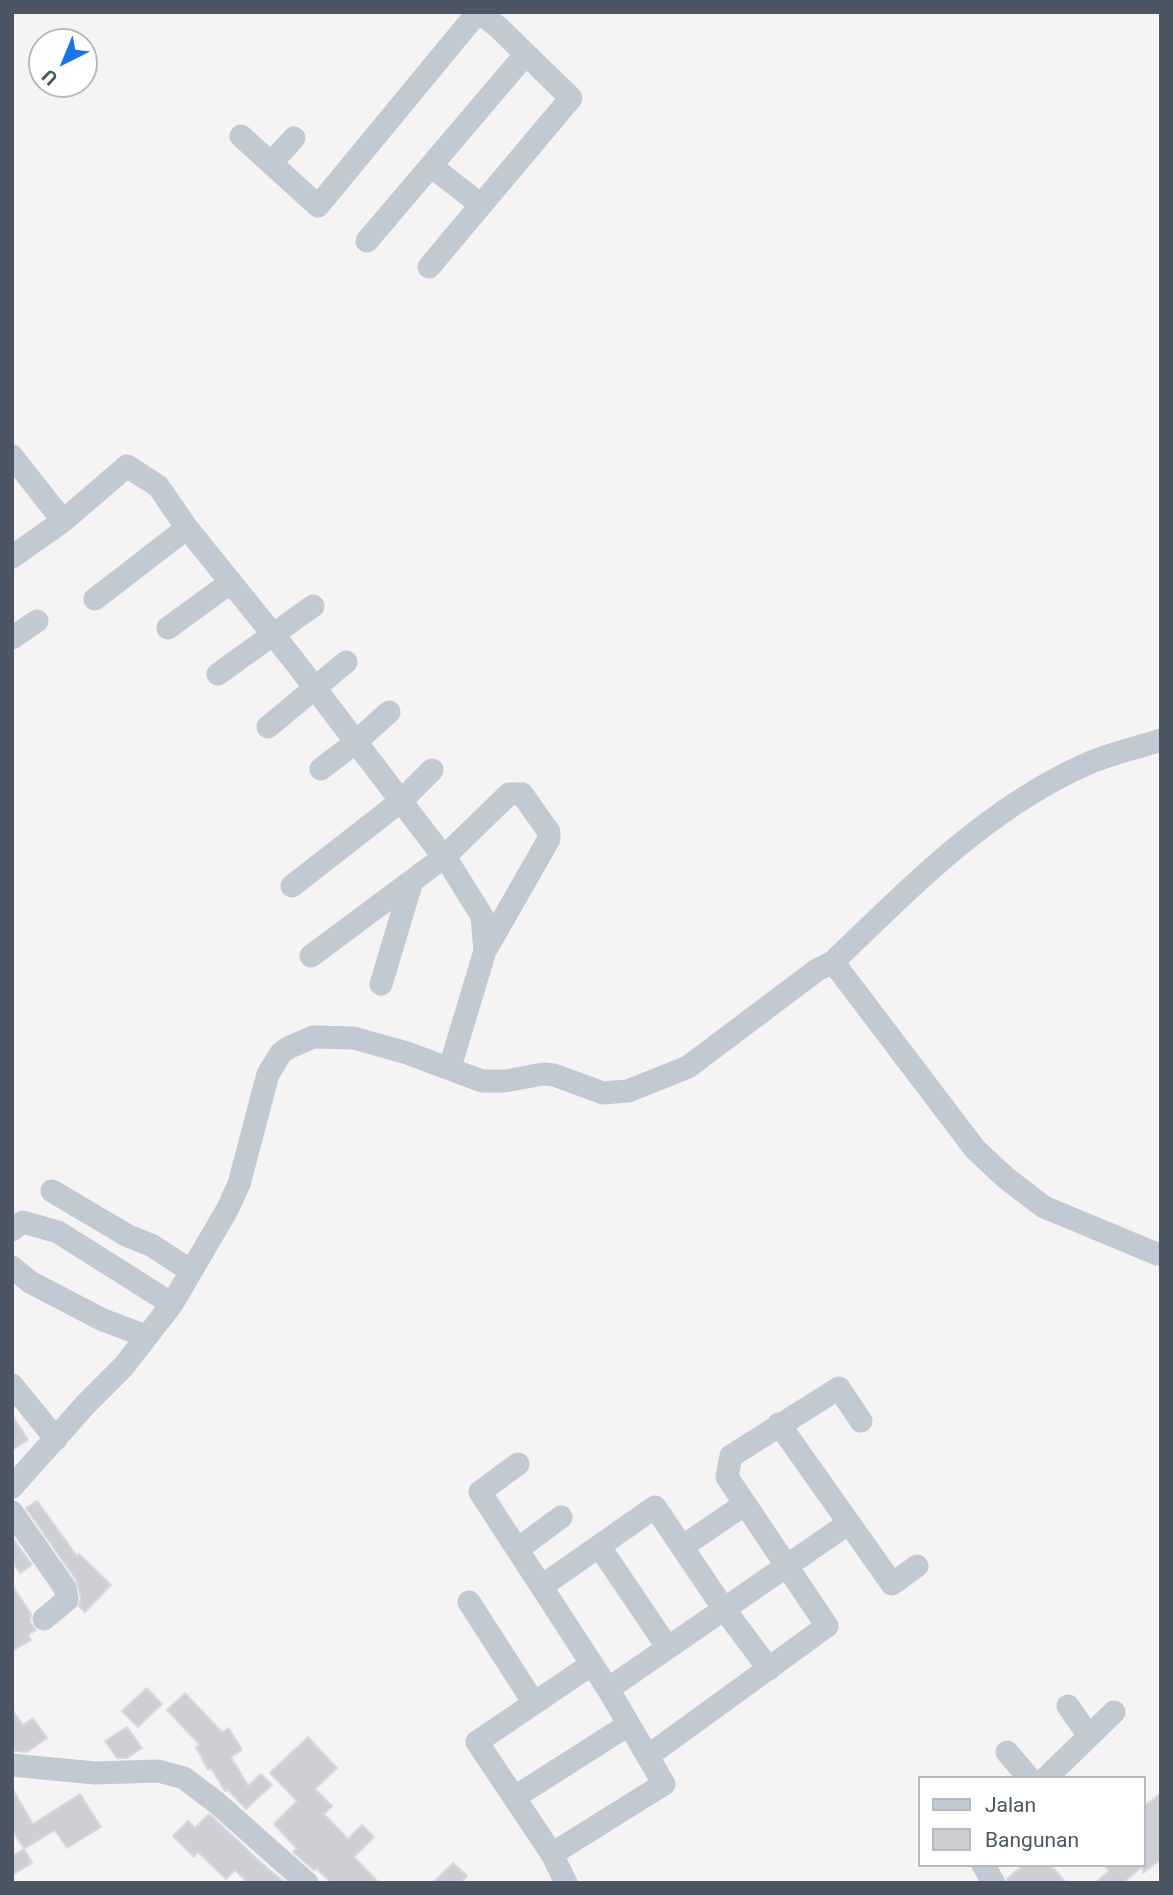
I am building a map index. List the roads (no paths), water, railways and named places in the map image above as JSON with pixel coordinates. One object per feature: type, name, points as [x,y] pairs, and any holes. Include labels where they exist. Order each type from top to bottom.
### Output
[{"type":"street","points":[[241,136],[318,206],[479,12],[505,20],[525,55],[571,98],[429,267]]},
{"type":"street","points":[[367,241],[525,55]]},
{"type":"street","points":[[271,163],[294,138]]},
{"type":"street","points":[[430,166],[481,205]]},
{"type":"street","points":[[14,462],[63,521]]},
{"type":"street","points":[[12,557],[63,521],[127,466],[158,486],[444,857],[482,916],[485,951]]},
{"type":"street","points":[[95,599],[187,527]]},
{"type":"street","points":[[168,628],[231,582]]},
{"type":"street","points":[[218,674],[313,606]]},
{"type":"street","points":[[12,638],[37,621]]},
{"type":"street","points":[[268,727],[346,662]]},
{"type":"street","points":[[321,769],[389,712]]},
{"type":"street","points":[[12,1487],[124,1366],[172,1304],[227,1210],[239,1184],[268,1074],[281,1053],[313,1037],[354,1038],[450,1067],[482,1080],[505,1081],[543,1074],[554,1075],[603,1093],[628,1091],[688,1067],[817,970],[832,962],[937,863],[1004,810],[1092,762],[1161,740]]},
{"type":"street","points":[[292,886],[401,801],[432,770]]},
{"type":"street","points":[[311,956],[444,857],[509,794],[522,794],[550,832],[549,839],[485,951],[450,1067]]},
{"type":"street","points":[[381,984],[412,881]]},
{"type":"street","points":[[832,962],[975,1149],[1006,1178],[1044,1207],[1157,1254]]},
{"type":"street","points":[[52,1191],[128,1236],[151,1245],[191,1271]]},
{"type":"street","points":[[12,1230],[23,1222],[58,1232],[172,1304]]},
{"type":"street","points":[[12,1267],[30,1282],[103,1320],[146,1336]]},
{"type":"street","points":[[12,1385],[56,1439]]},
{"type":"street","points":[[648,1756],[827,1626],[727,1477],[731,1457],[839,1388],[861,1421]]},
{"type":"street","points":[[779,1424],[892,1584],[917,1566]]},
{"type":"street","points":[[518,1464],[480,1492],[608,1689],[664,1784],[552,1854]]},
{"type":"street","points":[[682,1547],[745,1504]]},
{"type":"street","points":[[542,1586],[655,1507],[724,1609],[769,1669]]},
{"type":"street","points":[[12,1512],[65,1588],[67,1600],[44,1619]]},
{"type":"street","points":[[518,1549],[561,1517]]},
{"type":"street","points":[[608,1689],[849,1523]]},
{"type":"street","points":[[599,1546],[668,1648]]},
{"type":"street","points":[[469,1602],[534,1703]]},
{"type":"street","points":[[565,1883],[552,1854],[477,1742],[592,1664]]},
{"type":"street","points":[[1068,1706],[1089,1736]]},
{"type":"street","points":[[1048,1776],[1114,1712]]},
{"type":"street","points":[[515,1797],[628,1724]]},
{"type":"street","points":[[1007,1752],[1026,1776]]},
{"type":"street","points":[[12,1765],[95,1773],[158,1771],[184,1778],[217,1803],[307,1883]]},
{"type":"street","points":[[984,1867],[995,1883]]}]
